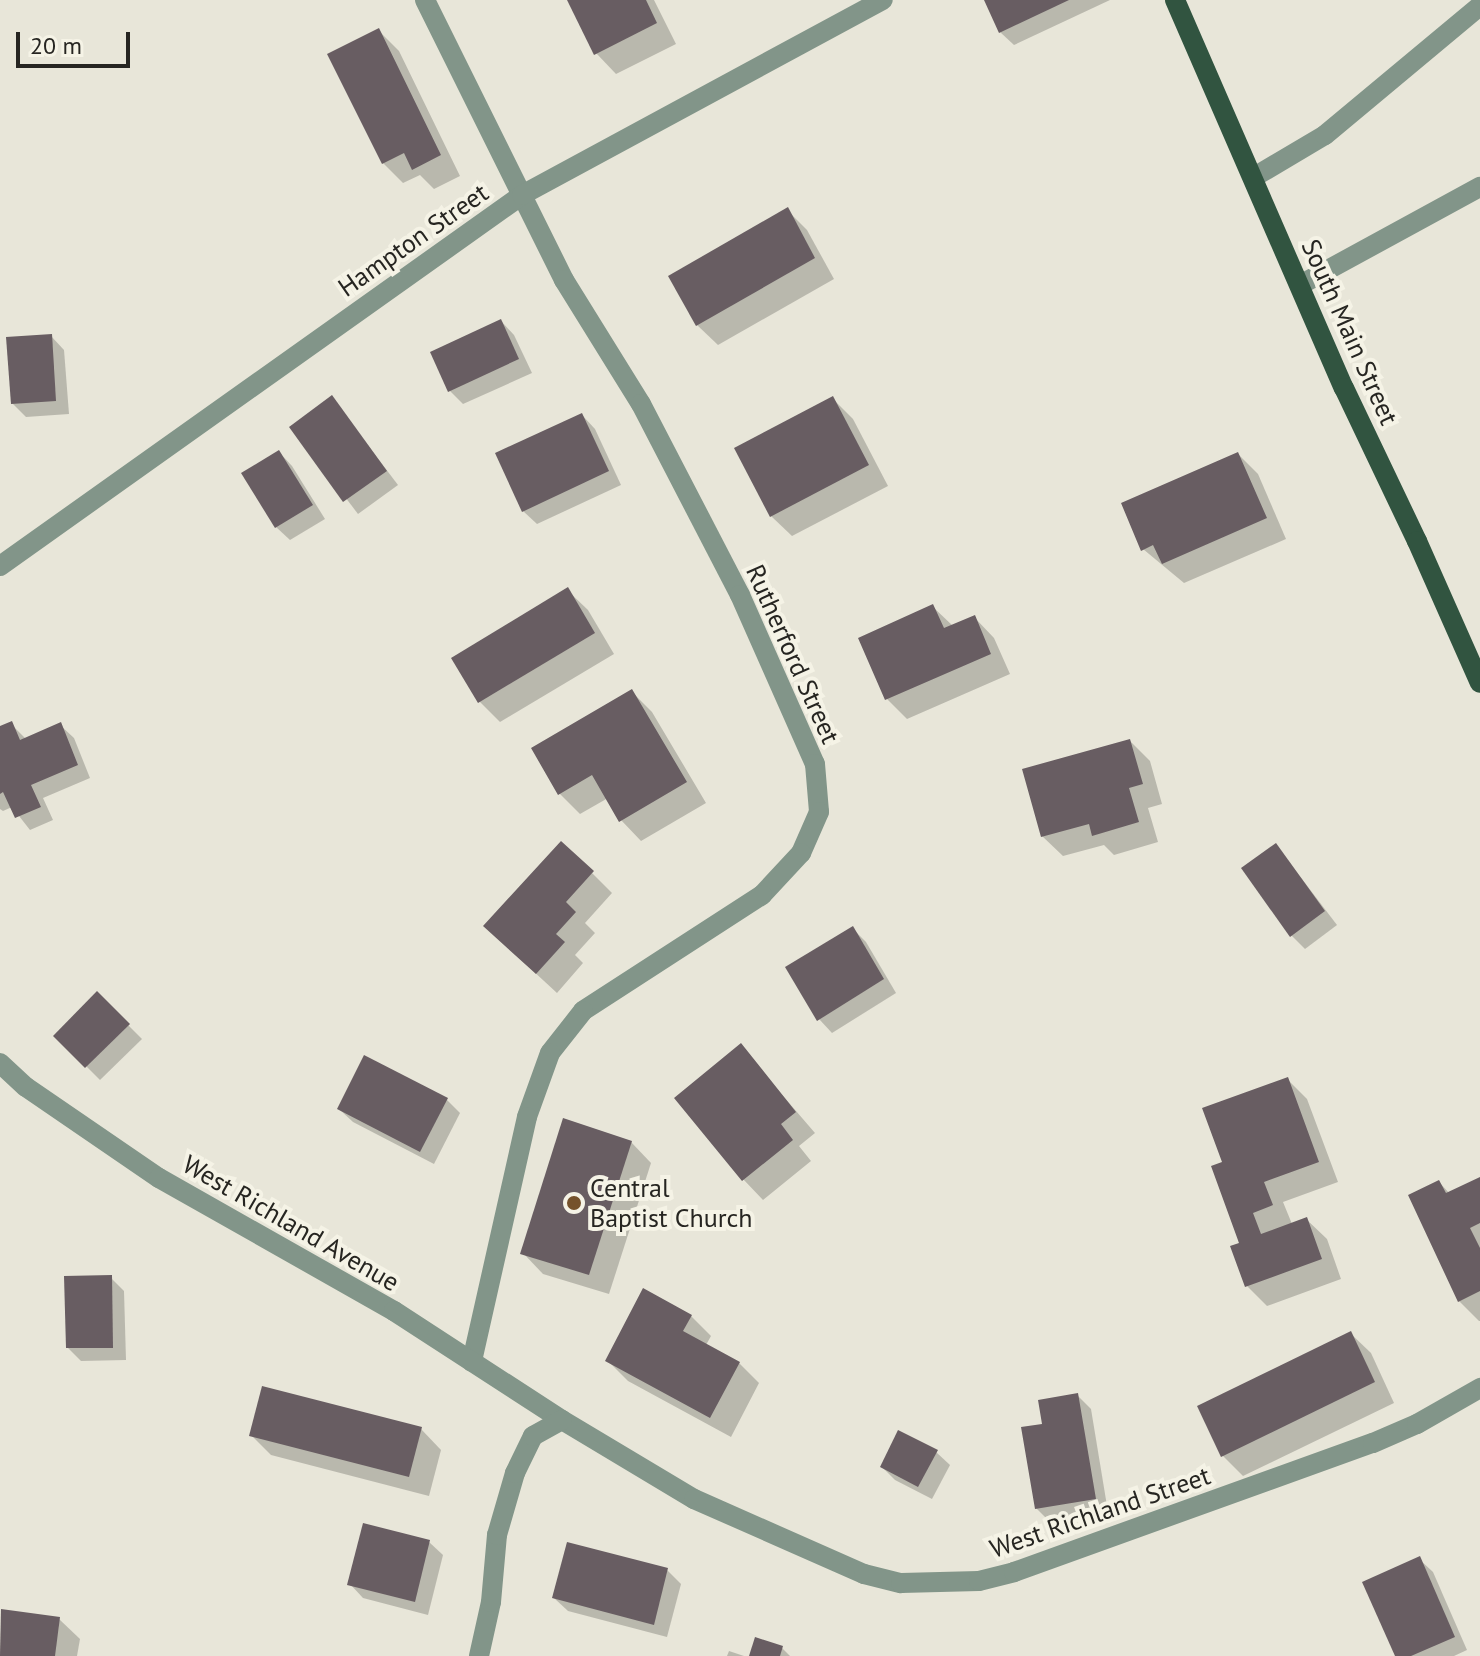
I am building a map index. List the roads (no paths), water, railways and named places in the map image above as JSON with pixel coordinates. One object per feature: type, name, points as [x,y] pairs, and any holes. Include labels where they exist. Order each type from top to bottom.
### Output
[{"type":"main road","name":"South Main Street","points":[[1175,0],[1480,683]]},
{"type":"street","name":"Rutherford Street","points":[[425,0],[564,280],[641,404],[740,595],[815,764],[819,812],[801,853],[762,895],[583,1011],[550,1053],[527,1117],[472,1362]]},
{"type":"street","name":"Hampton Street","points":[[0,566],[522,195],[883,0]]},
{"type":"street","points":[[1254,177],[1325,135],[1480,6]]},
{"type":"street","points":[[1300,285],[1480,187]]},
{"type":"street","name":"West Richland Avenue","points":[[0,1063],[26,1087],[159,1178],[394,1311],[562,1420]]},
{"type":"street","name":"West Richland Street","points":[[562,1420],[694,1499],[864,1574],[901,1583],[979,1581],[1014,1572],[1373,1443],[1417,1424],[1480,1388]]},
{"type":"street","points":[[479,1656],[494,1578],[497,1535],[515,1473],[533,1436],[562,1420]]},
{"type":"place","name":"Central Baptist Church","points":[[574,1203]]}]
